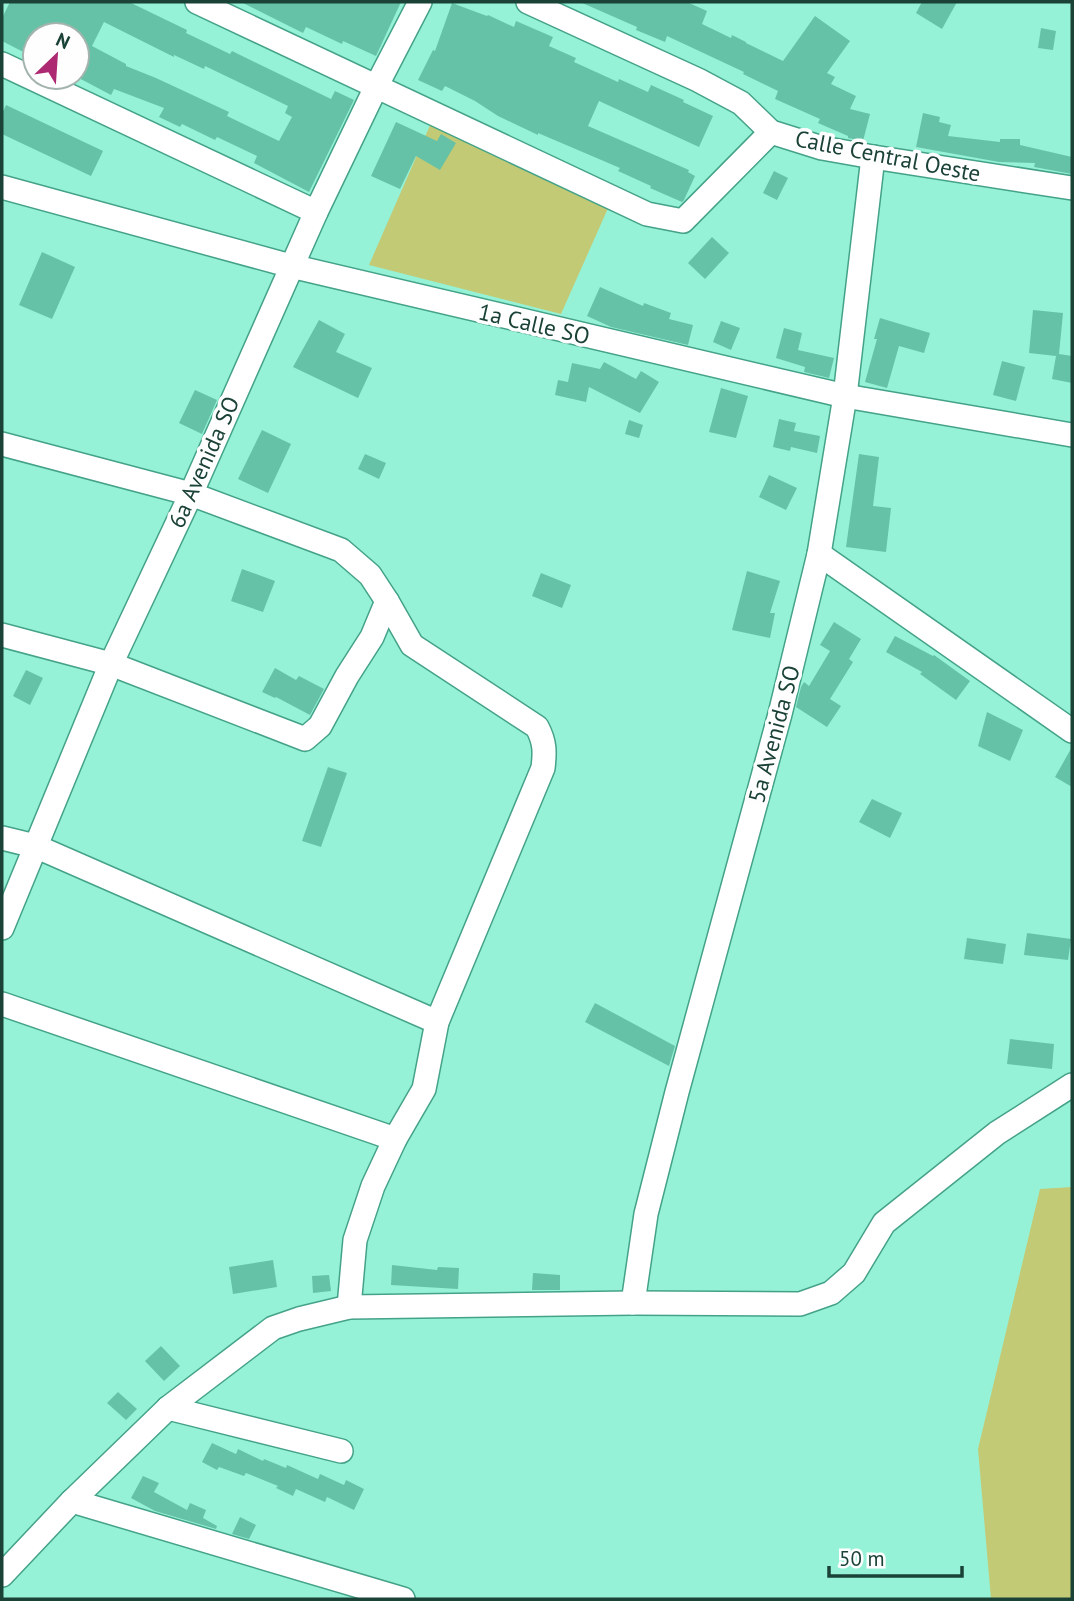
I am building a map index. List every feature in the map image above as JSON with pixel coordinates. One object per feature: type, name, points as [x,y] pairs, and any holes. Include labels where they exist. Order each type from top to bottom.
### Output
[{"type":"street","points":[[197,2],[647,214],[683,221],[771,132]]},
{"type":"street","name":"6a Avenida SO","points":[[2,928],[111,664],[191,494],[316,212],[420,2]]},
{"type":"street","name":"Calle Central Oeste","points":[[528,2],[741,103],[771,132],[822,148],[1072,188]]},
{"type":"street","points":[[2,64],[316,212]]},
{"type":"street","name":"5a Avenida SO","points":[[633,1303],[650,1201],[780,714],[819,554],[845,396],[873,157]]},
{"type":"street","name":"1a Calle SO","points":[[2,187],[291,266],[845,396],[1072,435]]},
{"type":"street","points":[[2,444],[191,494],[341,550],[370,575],[412,645],[537,727],[543,739],[544,768],[437,1022],[424,1089],[395,1139],[373,1186],[355,1240],[349,1307]]},
{"type":"street","points":[[819,554],[1072,731]]},
{"type":"street","points":[[2,635],[111,664],[306,739],[320,726],[372,637],[387,601]]},
{"type":"street","points":[[2,838],[35,846],[437,1022]]},
{"type":"street","points":[[2,1004],[395,1139]]},
{"type":"street","points":[[2,1574],[72,1501],[169,1408],[273,1328],[349,1307],[633,1303],[800,1304],[831,1293],[854,1273],[884,1223],[998,1133],[1072,1085]]},
{"type":"street","points":[[169,1408],[341,1451]]},
{"type":"street","points":[[72,1501],[403,1599]]},
{"type":"green space","points":[[431,123],[609,206],[561,314],[369,265]]},
{"type":"green space","points":[[1072,1187],[1072,1599],[991,1599],[978,1449],[1040,1189]]},
{"type":"building","points":[[10,2],[129,2],[187,30],[186,33],[230,54],[232,51],[331,99],[335,91],[354,100],[309,192],[254,163],[257,156],[217,137],[215,140],[182,124],[180,127],[159,117],[164,108],[114,89],[111,95],[91,84],[91,21],[21,21],[21,51],[2,41],[2,18]],"holes":[[[104,22],[204,69],[205,66],[288,106],[285,113],[292,117],[279,141],[227,116],[229,112],[126,66],[92,46]]]},
{"type":"building","points":[[241,2],[401,2],[376,56],[306,27],[303,33]]},
{"type":"building","points":[[580,2],[687,2],[707,11],[702,24],[731,38],[732,35],[783,61],[815,16],[850,41],[827,73],[835,77],[831,84],[856,96],[850,109],[870,114],[863,141],[848,138],[818,123],[820,119],[775,99],[778,91],[743,74],[744,72],[667,36],[665,42],[636,30],[637,27]]},
{"type":"building","points":[[922,2],[957,2],[942,29],[916,13]]},
{"type":"building","points":[[452,3],[514,27],[516,21],[553,37],[549,46],[576,58],[574,62],[648,92],[651,85],[713,116],[699,147],[599,101],[588,126],[689,170],[688,172],[695,176],[684,200],[682,202],[650,188],[651,186],[618,171],[620,168],[498,116],[445,86],[442,91],[418,80],[433,50],[435,51]]},
{"type":"building","points":[[1041,28],[1056,31],[1053,50],[1038,48]]},
{"type":"building","points":[[6,105],[103,151],[91,176],[2,134],[2,114]]},
{"type":"building","points":[[923,113],[940,117],[939,122],[951,125],[948,136],[1000,142],[1000,139],[1020,139],[1020,145],[1072,157],[1072,174],[1034,167],[1035,163],[999,162],[916,147]]},
{"type":"building","points":[[396,122],[437,141],[441,134],[456,143],[440,170],[416,156],[400,189],[371,176]]},
{"type":"building","points":[[774,171],[788,178],[777,200],[763,193]]},
{"type":"building","points":[[712,237],[729,253],[705,279],[688,263]]},
{"type":"building","points":[[42,252],[75,267],[52,319],[19,305]]},
{"type":"building","points":[[600,287],[643,306],[644,303],[671,313],[669,319],[693,325],[688,345],[611,327],[587,316]]},
{"type":"building","points":[[1033,310],[1063,313],[1059,354],[1072,356],[1072,383],[1052,379],[1056,356],[1029,353]]},
{"type":"building","points":[[880,318],[930,333],[924,353],[899,346],[887,388],[865,382]]},
{"type":"building","points":[[319,320],[345,334],[336,352],[372,368],[358,398],[293,367]]},
{"type":"building","points":[[721,321],[740,328],[731,350],[713,342]]},
{"type":"building","points":[[784,328],[802,333],[798,350],[834,358],[829,378],[804,372],[805,367],[776,358]]},
{"type":"building","points":[[1002,361],[1025,367],[1016,401],[993,395]]},
{"type":"building","points":[[604,362],[636,379],[641,371],[659,382],[640,413],[589,387],[586,402],[555,395],[558,380],[568,382],[572,363],[600,369]]},
{"type":"building","points":[[721,388],[748,396],[736,438],[709,432]]},
{"type":"building","points":[[195,390],[217,400],[202,434],[179,423]]},
{"type":"building","points":[[779,419],[796,423],[794,431],[820,436],[817,453],[791,447],[790,451],[773,447]]},
{"type":"building","points":[[629,420],[643,425],[639,438],[625,434]]},
{"type":"building","points":[[262,430],[291,444],[268,493],[238,479]]},
{"type":"building","points":[[365,454],[386,463],[379,479],[358,469]]},
{"type":"building","points":[[859,454],[879,457],[873,506],[891,508],[886,552],[846,547]]},
{"type":"building","points":[[769,475],[797,488],[786,510],[759,497]]},
{"type":"building","points":[[242,569],[275,581],[263,612],[231,601]]},
{"type":"building","points":[[747,571],[780,581],[770,613],[775,613],[770,638],[732,630]]},
{"type":"building","points":[[541,573],[571,585],[562,608],[532,596]]},
{"type":"building","points":[[834,622],[861,639],[849,659],[853,662],[830,699],[841,706],[827,727],[796,707],[804,682],[809,686],[830,651],[820,645]]},
{"type":"building","points":[[895,636],[934,655],[970,681],[956,700],[920,674],[922,672],[886,652]]},
{"type":"building","points":[[275,668],[296,680],[299,676],[324,689],[310,715],[262,692]]},
{"type":"building","points":[[26,670],[43,678],[30,705],[13,696]]},
{"type":"building","points":[[987,712],[1023,730],[1010,761],[978,746]]},
{"type":"building","points":[[1072,747],[1072,787],[1055,777]]},
{"type":"building","points":[[328,767],[347,773],[321,847],[302,841]]},
{"type":"building","points":[[872,799],[902,813],[890,838],[859,822]]},
{"type":"building","points":[[1027,933],[1071,939],[1068,960],[1024,955]]},
{"type":"building","points":[[967,938],[1006,944],[1003,964],[964,959]]},
{"type":"building","points":[[595,1003],[675,1046],[669,1066],[585,1022]]},
{"type":"building","points":[[1010,1039],[1054,1044],[1052,1069],[1007,1064]]},
{"type":"building","points":[[273,1260],[277,1287],[233,1294],[229,1267]]},
{"type":"building","points":[[392,1265],[437,1270],[438,1267],[459,1268],[458,1289],[391,1285]]},
{"type":"building","points":[[533,1273],[560,1275],[560,1290],[532,1290]]},
{"type":"building","points":[[329,1275],[331,1291],[313,1293],[312,1276]]},
{"type":"building","points":[[161,1346],[180,1366],[164,1381],[145,1361]]},
{"type":"building","points":[[118,1392],[137,1409],[126,1420],[107,1403]]},
{"type":"building","points":[[212,1443],[236,1454],[238,1449],[263,1461],[264,1459],[286,1468],[287,1465],[318,1479],[320,1474],[344,1485],[346,1480],[364,1489],[354,1510],[327,1497],[325,1502],[296,1489],[293,1496],[276,1488],[278,1486],[246,1473],[244,1476],[219,1467],[217,1470],[202,1462]]},
{"type":"building","points":[[143,1476],[159,1483],[154,1492],[187,1510],[190,1503],[206,1510],[203,1518],[217,1526],[216,1529],[155,1511],[131,1498]]},
{"type":"building","points":[[240,1517],[256,1525],[249,1539],[232,1534]]}]
